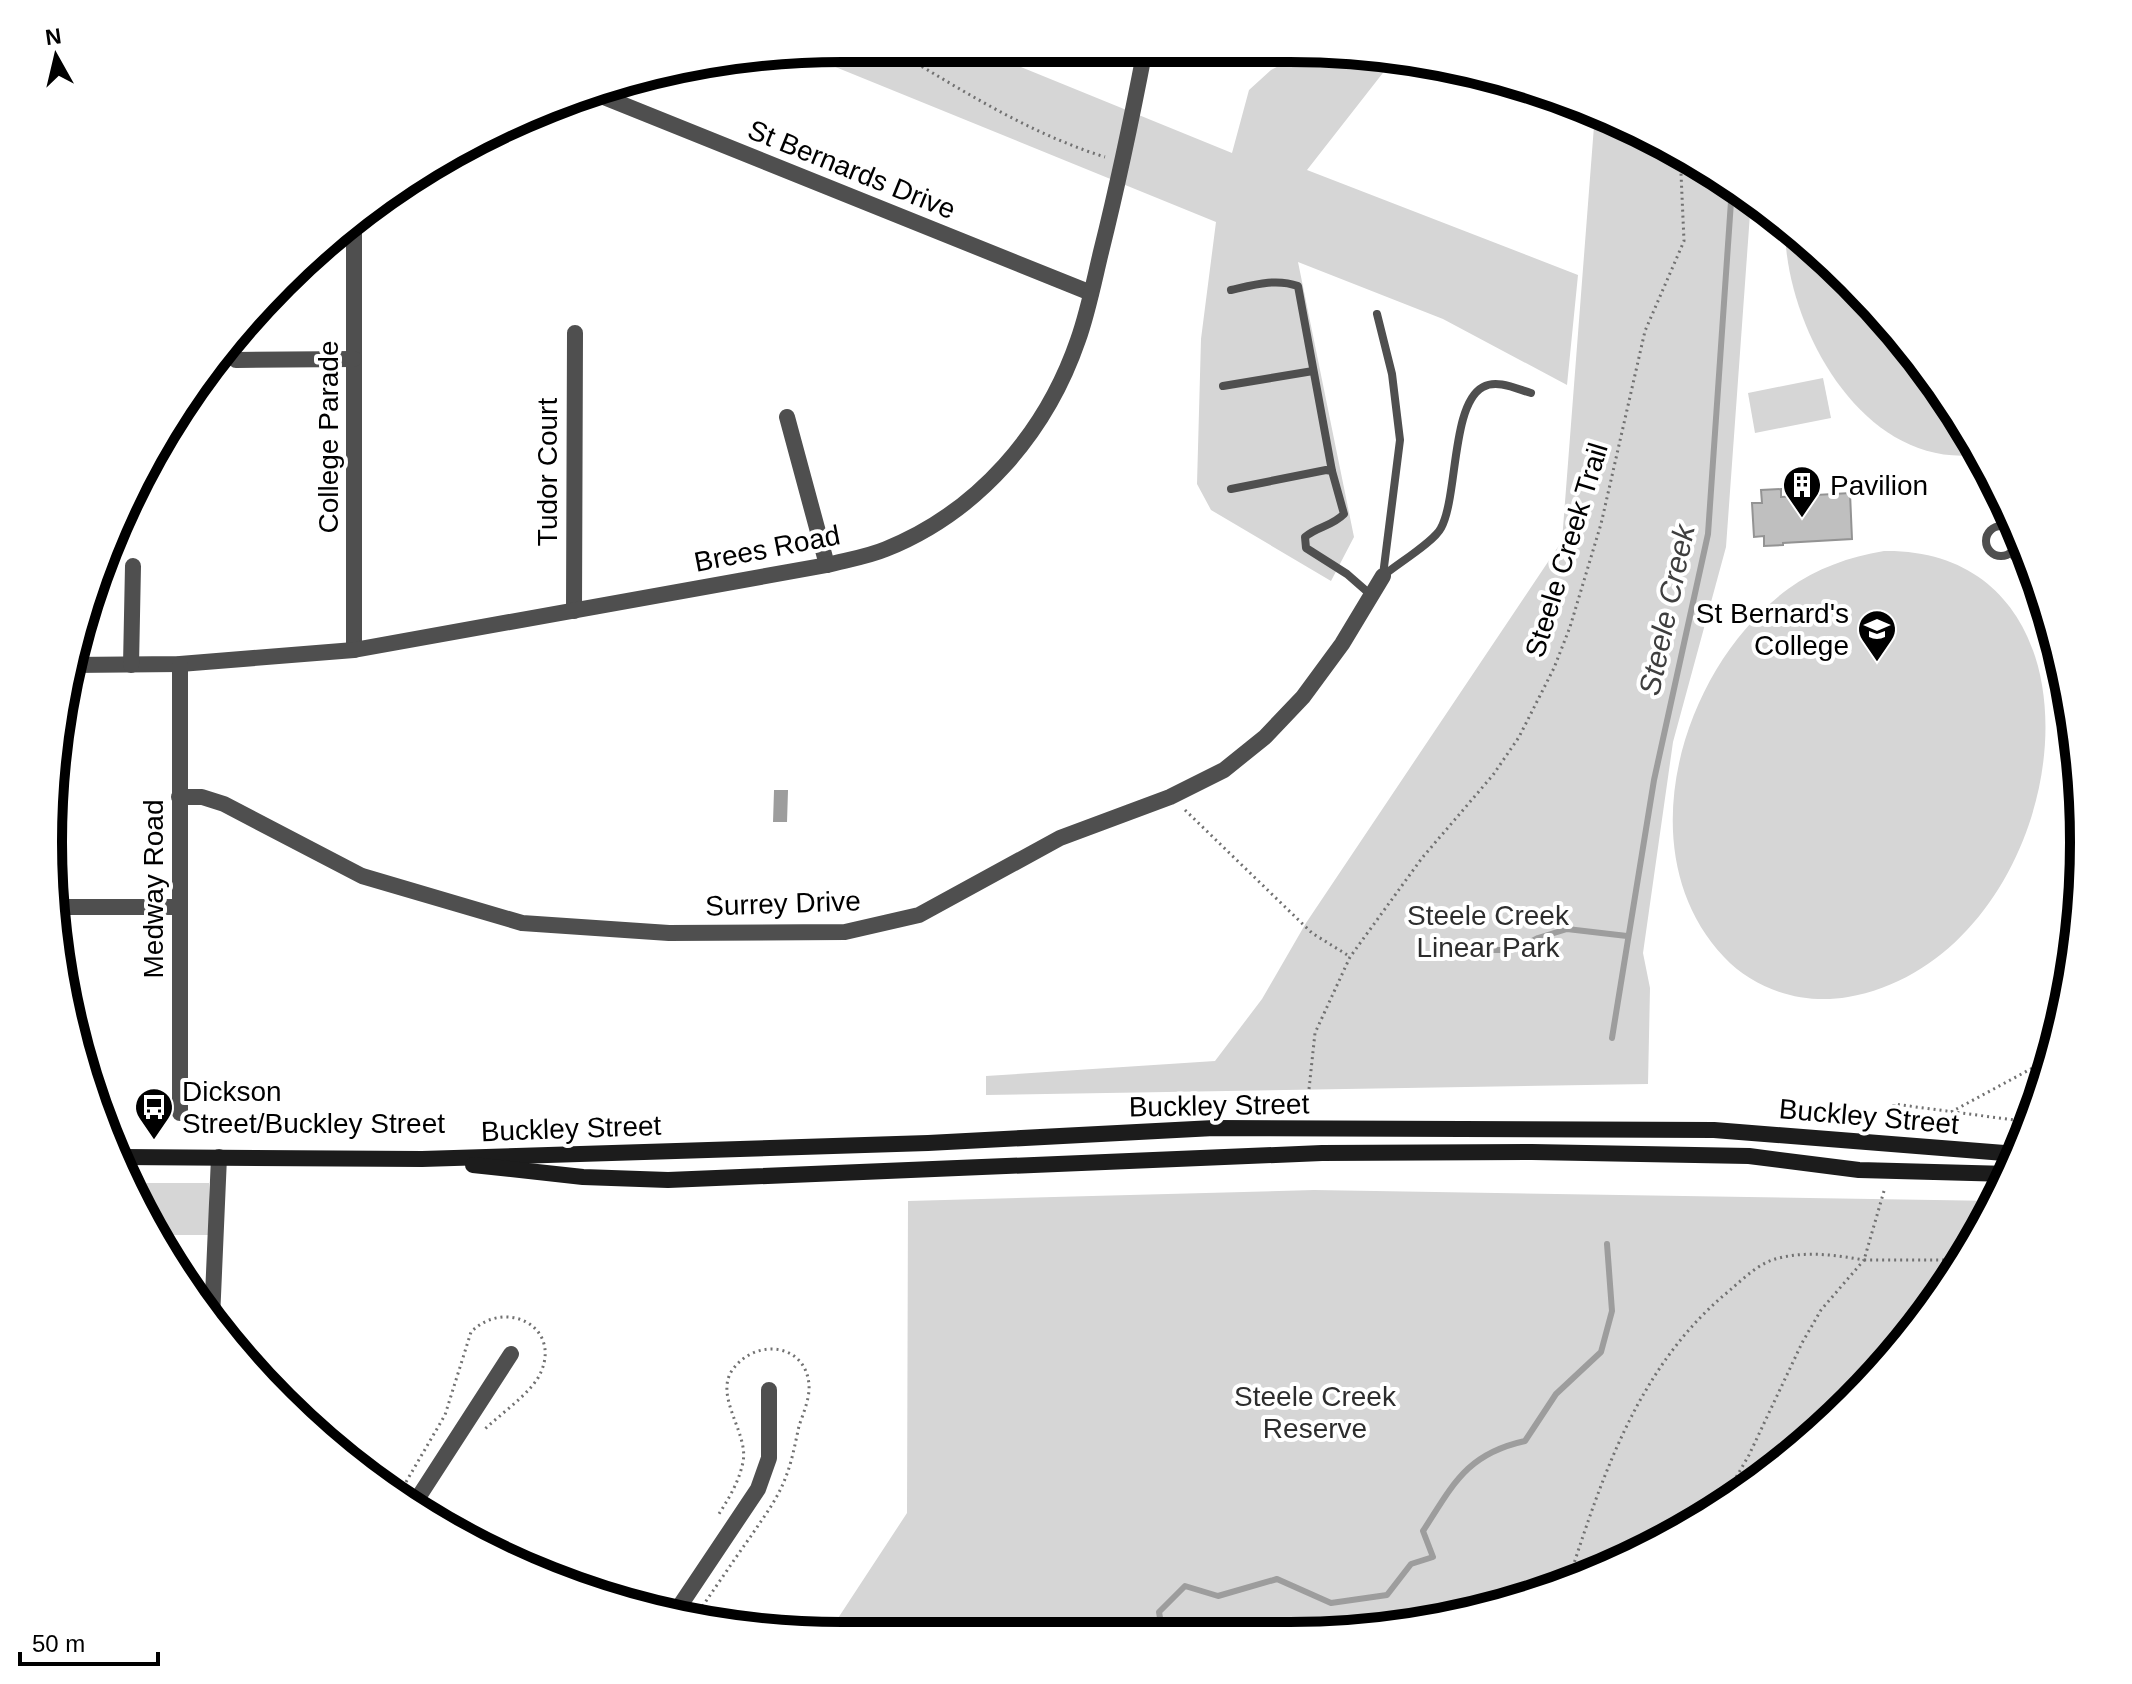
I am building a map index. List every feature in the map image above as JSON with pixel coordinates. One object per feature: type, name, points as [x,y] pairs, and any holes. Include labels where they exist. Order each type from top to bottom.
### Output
[{"type":"main road","name":"Buckley Street","points":[[129,1157],[422,1159],[928,1143],[1214,1128],[1714,1130],[2005,1153]]},
{"type":"main road","name":"Buckley Street","points":[[422,1159],[583,1177],[668,1180],[1322,1153],[1532,1152],[1749,1156],[1859,1170],[1996,1174]]},
{"type":"street","name":"Brees Road","points":[[83,665],[180,664],[354,650],[827,565],[885,550],[929,527],[969,500],[1005,467],[1035,428],[1061,382],[1078,340],[1091,293],[1123,163],[1142,62]]},
{"type":"street","name":"St Bernards Drive","points":[[607,98],[1091,293]]},
{"type":"street","name":"College Parade","points":[[354,234],[354,650]]},
{"type":"street","name":"Tudor Court","points":[[574,611],[575,333]]},
{"type":"street","points":[[236,360],[354,359]]},
{"type":"street","points":[[787,417],[827,565]]},
{"type":"street","points":[[131,665],[133,566]]},
{"type":"street","name":"Surrey Drive","points":[[179,797],[202,797],[224,804],[362,876],[522,923],[669,933],[845,932],[919,915],[1060,838],[1170,797],[1224,770],[1265,737],[1303,697],[1342,644],[1383,576]]},
{"type":"street","name":"Medway Road","points":[[180,664],[180,1113]]},
{"type":"street","points":[[65,907],[178,907]]},
{"type":"street","points":[[213,1303],[219,1157]]},
{"type":"street","points":[[419,1497],[511,1354]]},
{"type":"street","points":[[681,1605],[758,1489],[769,1458],[769,1390]]},
{"type":"lane","points":[[1231,290],[1267,282],[1298,286],[1332,471],[1344,514],[1335,523],[1313,530],[1305,537],[1306,548],[1347,574],[1371,595]]},
{"type":"lane","points":[[1377,314],[1392,374],[1400,440],[1383,576]]},
{"type":"lane","points":[[1223,386],[1313,371]]},
{"type":"lane","points":[[1383,576],[1440,530],[1446,515],[1463,419],[1472,398],[1482,387],[1498,384],[1531,393]]},
{"type":"lane","points":[[1231,489],[1332,471]]},
{"type":"lane","points":[[2004,529],[1998,526],[1991,528],[1985,538],[1990,551],[1997,555],[2014,552]]},
{"type":"path","points":[[915,62],[991,107],[1065,144],[1123,163]]},
{"type":"path","name":"Steele Creek Trail","points":[[1309,1089],[1315,1033],[1350,957],[1422,858],[1493,775],[1519,737],[1554,668],[1570,627],[1601,524],[1645,331],[1684,241],[1681,167]]},
{"type":"path","points":[[1170,797],[1312,933],[1350,957]]},
{"type":"path","points":[[1951,1112],[2037,1066]]},
{"type":"path","points":[[1892,1124],[1894,1104],[2018,1121]]},
{"type":"path","points":[[1732,1485],[1821,1310],[1864,1260],[1884,1191]]},
{"type":"path","points":[[1572,1569],[1585,1528],[1631,1413],[1649,1382],[1699,1316],[1756,1268],[1779,1258],[1834,1254],[1864,1260],[1948,1260]]},
{"type":"green space","points":[[1008,62],[1232,153],[1249,90],[1271,70],[1286,62],[1386,68],[1307,170],[1578,275],[1567,385],[1443,319],[1298,262],[1354,537],[1331,581],[1211,510],[1197,484],[1201,339],[1216,222],[825,63]]},
{"type":"green space","name":"Steele Creek Linear Park","points":[[1594,124],[1680,167],[1750,212],[1726,547],[1673,742],[1643,953],[1650,988],[1648,1084],[986,1095],[986,1076],[1215,1061],[1262,999],[1306,923],[1562,541]]},
{"type":"green space","points":[[1786,241],[1842,290],[1909,367],[1966,454],[1939,454],[1901,440],[1867,416],[1838,384],[1816,346],[1799,306],[1788,264]]},
{"type":"green space","points":[[1823,378],[1831,418],[1755,433],[1748,393]]},
{"type":"green space","points":[[1884,551],[1963,568],[2015,614],[2041,680],[2044,758],[2024,838],[1984,910],[1925,966],[1848,997],[1797,997],[1765,986],[1736,969],[1694,914],[1677,866],[1673,815],[1679,763],[1695,712],[1719,665],[1751,623],[1788,589],[1810,575],[1846,560]]},
{"type":"green space","points":[[140,1183],[209,1183],[209,1235],[169,1235]]},
{"type":"green space","name":"Steele Creek Reserve","points":[[1314,1190],[1982,1201],[1939,1275],[1909,1317],[1842,1394],[1804,1428],[1765,1461],[1680,1517],[1635,1542],[1541,1581],[1442,1607],[1341,1620],[836,1622],[907,1513],[908,1201]]},
{"type":"shaded area","points":[[774,790],[788,790],[787,822],[773,822]]},
{"type":"building","name":"Pavilion","points":[[1781,489],[1781,497],[1850,493],[1852,539],[1764,546],[1764,536],[1754,537],[1752,503],[1762,503],[1761,490]]},
{"type":"waterway","name":"Steele Creek","points":[[1612,1038],[1654,780],[1708,534],[1731,199]]},
{"type":"waterway","points":[[1483,950],[1514,950],[1567,929],[1627,936]]},
{"type":"waterway","name":"Steele Creek","points":[[1161,1622],[1159,1612],[1185,1586],[1218,1596],[1277,1579],[1331,1603],[1387,1595],[1411,1564],[1433,1557],[1423,1531],[1453,1486],[1488,1454],[1525,1441],[1556,1394],[1601,1352],[1612,1311],[1607,1244]]},
{"type":"place","name":"Pavilion","points":[[1802,519]]},
{"type":"place","name":"St Bernard's College","points":[[1877,663]]},
{"type":"place","name":"Dickson Street/Buckley Street","points":[[154,1141]]}]
